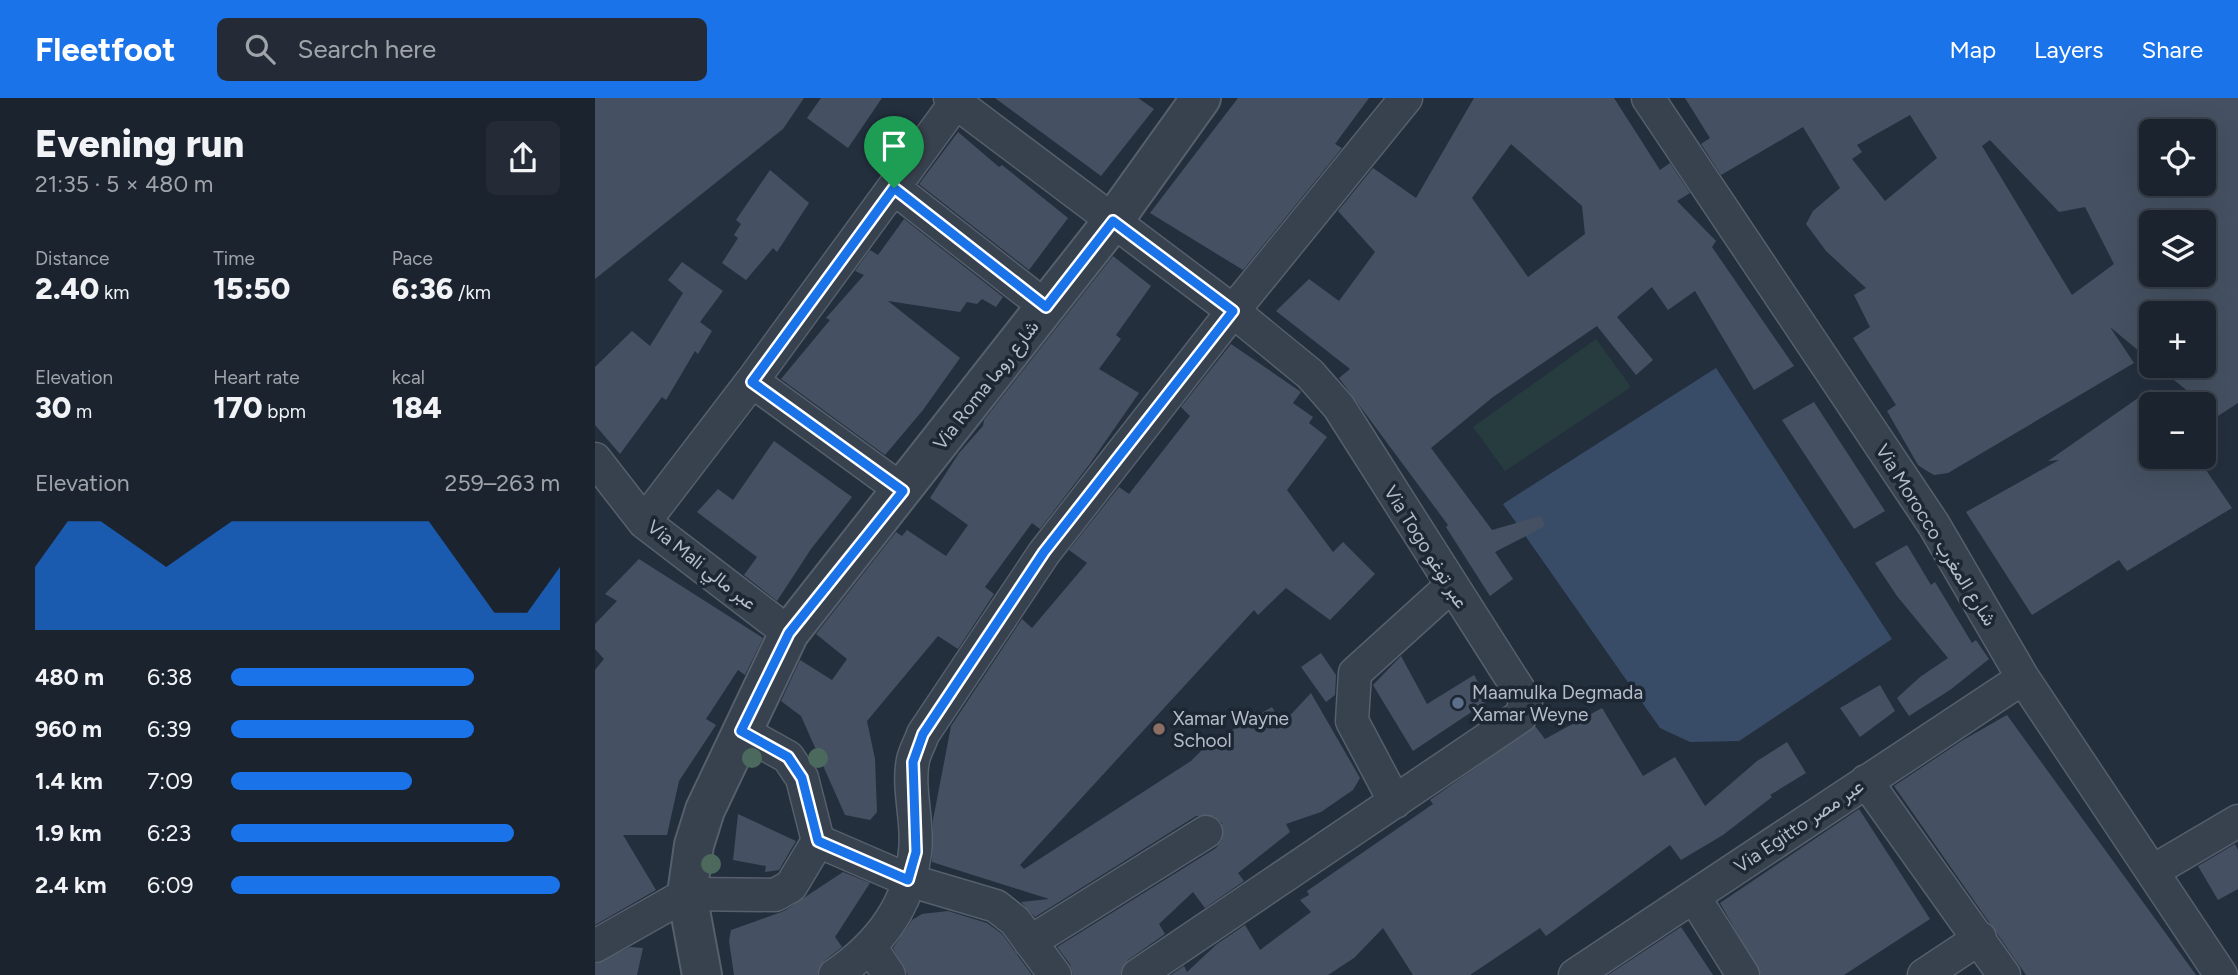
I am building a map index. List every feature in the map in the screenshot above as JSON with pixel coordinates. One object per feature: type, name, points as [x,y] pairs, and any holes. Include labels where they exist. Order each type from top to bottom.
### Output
[{"type":"street","name":"Via Roma شارع روما","points":[[702,975],[687,894],[694,845],[705,810],[789,633],[1113,221],[1201,98]]},
{"type":"street","points":[[835,975],[857,962],[891,923],[908,880],[916,852],[913,762],[923,734],[1044,552],[1233,311],[1406,98]]},
{"type":"street","name":"Via Morocco شارع المغرب","points":[[1648,98],[1934,525],[2023,678],[2221,975]]},
{"type":"street","name":"Via Togo عبر توغو","points":[[954,100],[1233,311],[1310,374],[1339,407],[1526,701],[1521,716],[1138,975]]},
{"type":"street","points":[[644,522],[752,382],[894,188],[954,100]]},
{"type":"street","points":[[894,188],[1046,307]]},
{"type":"street","points":[[752,382],[903,491]]},
{"type":"street","name":"Via Mali عبر مالي","points":[[595,459],[644,522],[789,633]]},
{"type":"street","points":[[1395,802],[1352,720],[1355,673],[1451,586]]},
{"type":"street","name":"Via Egitto عبر مصر","points":[[1576,975],[2023,678]]},
{"type":"street","points":[[595,946],[687,894],[775,895],[791,886],[818,841],[802,778],[788,757],[741,731]]},
{"type":"street","points":[[1866,781],[2004,975]]},
{"type":"street","points":[[2153,871],[2238,821]]},
{"type":"street","points":[[1030,942],[1206,832]]},
{"type":"street","points":[[818,841],[908,880],[996,906],[1014,920],[1055,975]]},
{"type":"street","points":[[1694,897],[1743,975]]},
{"type":"street","points":[[1924,975],[1980,938]]},
{"type":"street","points":[[870,946],[889,975]]},
{"type":"green space","points":[[1596,339],[1631,387],[1505,471],[1473,427]]},
{"type":"water","points":[[1716,368],[1892,639],[1739,741],[1690,742],[1660,728],[1503,504]]},
{"type":"building","points":[[595,98],[804,98],[783,129],[595,279]]},
{"type":"building","points":[[821,98],[882,98],[848,148],[807,118]]},
{"type":"building","points":[[995,98],[1138,98],[1154,109],[1101,176]]},
{"type":"building","points":[[1238,98],[1369,98],[1335,144],[1342,148],[1243,270],[1150,213]]},
{"type":"building","points":[[1474,98],[1614,98],[1660,170],[1670,163],[1690,193],[1677,201],[1716,241],[1712,247],[1794,366],[1754,390],[1695,291],[1668,310],[1652,287],[1617,317],[1653,360],[1636,375],[1597,326],[1493,397],[1431,448],[1492,530],[1541,516],[1545,526],[1495,552],[1513,579],[1490,596],[1446,527],[1448,525],[1339,378],[1350,369],[1276,311],[1309,279],[1339,301],[1375,252],[1338,211],[1373,168],[1416,198]],"holes":[[[1511,144],[1582,206],[1585,234],[1528,277],[1472,198]]]},
{"type":"building","points":[[1685,98],[2238,98],[2238,403],[2218,416],[2216,392],[2189,392],[2172,378],[2216,378],[2216,301],[2139,301],[2139,351],[2110,327],[2134,363],[1948,473],[1934,475],[1918,465],[1887,411],[1896,405],[1853,338],[1870,327],[1854,295],[1866,288],[1826,251],[1806,224],[1813,211],[1840,188],[1803,127],[1721,175],[1701,144],[1710,138]],"holes":[[[1910,115],[1937,158],[1885,201],[1852,159],[1862,152],[1857,145]],[[1990,140],[2059,212],[2085,207],[2114,264],[2072,295],[1982,146]]]},
{"type":"building","points":[[958,132],[999,167],[1002,165],[1068,218],[1029,270],[919,184]]},
{"type":"building","points":[[770,170],[809,203],[777,252],[773,248],[746,280],[722,263],[738,238],[734,235],[741,224],[736,220]]},
{"type":"building","points":[[904,219],[1003,297],[996,307],[982,299],[977,304],[967,302],[960,312],[888,301],[960,358],[923,410],[885,455],[781,379],[830,320],[826,318],[864,275],[855,271],[870,250],[878,255]]},
{"type":"building","points":[[1113,256],[1151,286],[1116,335],[1121,339],[1099,369],[1139,393],[1040,529],[1032,523],[985,587],[994,594],[958,649],[938,636],[867,721],[875,759],[877,812],[870,820],[845,815],[801,716],[781,701],[800,660],[832,680],[847,659],[816,634],[896,532],[902,536],[907,530],[946,556],[968,525],[930,498],[959,453],[983,426],[984,420]]},
{"type":"building","points":[[682,262],[723,291],[700,322],[712,331],[698,354],[695,351],[666,400],[662,397],[620,454],[595,425],[595,367],[632,331],[650,346],[683,293],[668,280]]},
{"type":"building","points":[[1231,344],[1301,392],[1293,403],[1313,417],[1309,423],[1327,437],[1287,490],[1333,552],[1343,542],[1375,574],[1330,620],[1286,588],[1258,615],[1254,610],[1020,865],[1024,869],[1191,761],[1208,744],[1272,707],[1282,724],[1311,693],[1360,778],[1353,790],[1321,812],[1286,824],[1290,832],[1238,873],[1244,881],[1205,908],[1193,892],[1159,924],[1165,934],[1128,960],[1120,975],[1073,975],[1070,964],[1057,947],[1216,848],[1222,840],[1222,823],[1214,816],[1196,816],[1035,917],[1021,902],[1049,899],[932,862],[933,820],[951,726],[1022,619],[1032,628],[1087,563],[1069,550],[1119,487],[1129,494],[1190,416],[1181,407]]},
{"type":"building","points":[[2139,397],[2139,469],[2205,469],[2232,508],[2127,571],[2119,560],[2032,615],[1966,512],[2059,460],[2048,461]]},
{"type":"building","points":[[1814,402],[1885,511],[1854,529],[1782,420]]},
{"type":"building","points":[[774,441],[852,497],[811,549],[777,601],[744,575],[757,557],[697,512],[718,489],[733,500]]},
{"type":"building","points":[[1907,545],[1931,585],[1935,582],[1972,643],[1976,640],[1989,659],[1950,690],[1909,716],[1897,698],[1920,677],[1948,658],[1897,596],[1875,563]]},
{"type":"building","points":[[639,559],[763,638],[745,675],[738,670],[706,719],[716,725],[679,781],[667,835],[623,835],[656,890],[595,925],[595,670],[604,659],[595,649],[595,624],[617,601],[605,594]]},
{"type":"building","points":[[1321,653],[1336,675],[1335,695],[1326,702],[1301,667]]},
{"type":"building","name":"Maamulka Degmada Xamar Weyne","points":[[1401,656],[1427,704],[1474,675],[1488,701],[1413,751],[1373,685]]},
{"type":"building","points":[[1880,685],[1895,711],[1860,737],[1840,708]]},
{"type":"building","points":[[1602,708],[1643,776],[1675,757],[1705,806],[1757,761],[1787,742],[1806,773],[1770,795],[1772,797],[1723,835],[1681,860],[1670,845],[1546,936],[1540,928],[1470,975],[1413,975],[1383,928],[1354,958],[1328,975],[1171,975],[1184,966],[1187,972],[1217,944],[1245,925],[1260,950],[1311,912],[1300,900],[1309,895],[1307,891],[1433,804],[1430,800],[1535,726],[1545,739]]},
{"type":"building","points":[[2007,715],[2196,975],[2026,975],[1894,786],[1963,740]]},
{"type":"building","points":[[1859,809],[1930,919],[1844,975],[1761,975],[1720,903]]},
{"type":"building","points":[[738,814],[796,841],[779,870],[765,872],[766,866],[733,860]]},
{"type":"building","points":[[2235,844],[2238,850],[2238,889],[2218,900],[2198,866]]},
{"type":"building","points":[[843,872],[870,883],[835,937],[842,947],[824,961],[817,975],[734,975],[729,941],[731,930],[784,911]]},
{"type":"building","points":[[948,911],[987,923],[1002,934],[1032,975],[908,975],[893,948],[912,920],[922,914]]},
{"type":"building","points":[[1681,927],[1713,975],[1608,975]]},
{"type":"building","points":[[630,947],[643,948],[637,975],[595,975],[595,964]]},
{"type":"place","name":"Maamulka Degmada Xamar Weyne","points":[[1458,703]]},
{"type":"place","name":"Xamar Wayne School","points":[[1159,729]]},
{"type":"route","points":[[894,188],[1046,307],[1113,221],[1233,311],[1044,552],[923,734],[913,762],[916,852],[908,880],[818,841],[802,778],[788,757],[741,731],[789,633],[903,491],[752,382],[894,188]]}]
